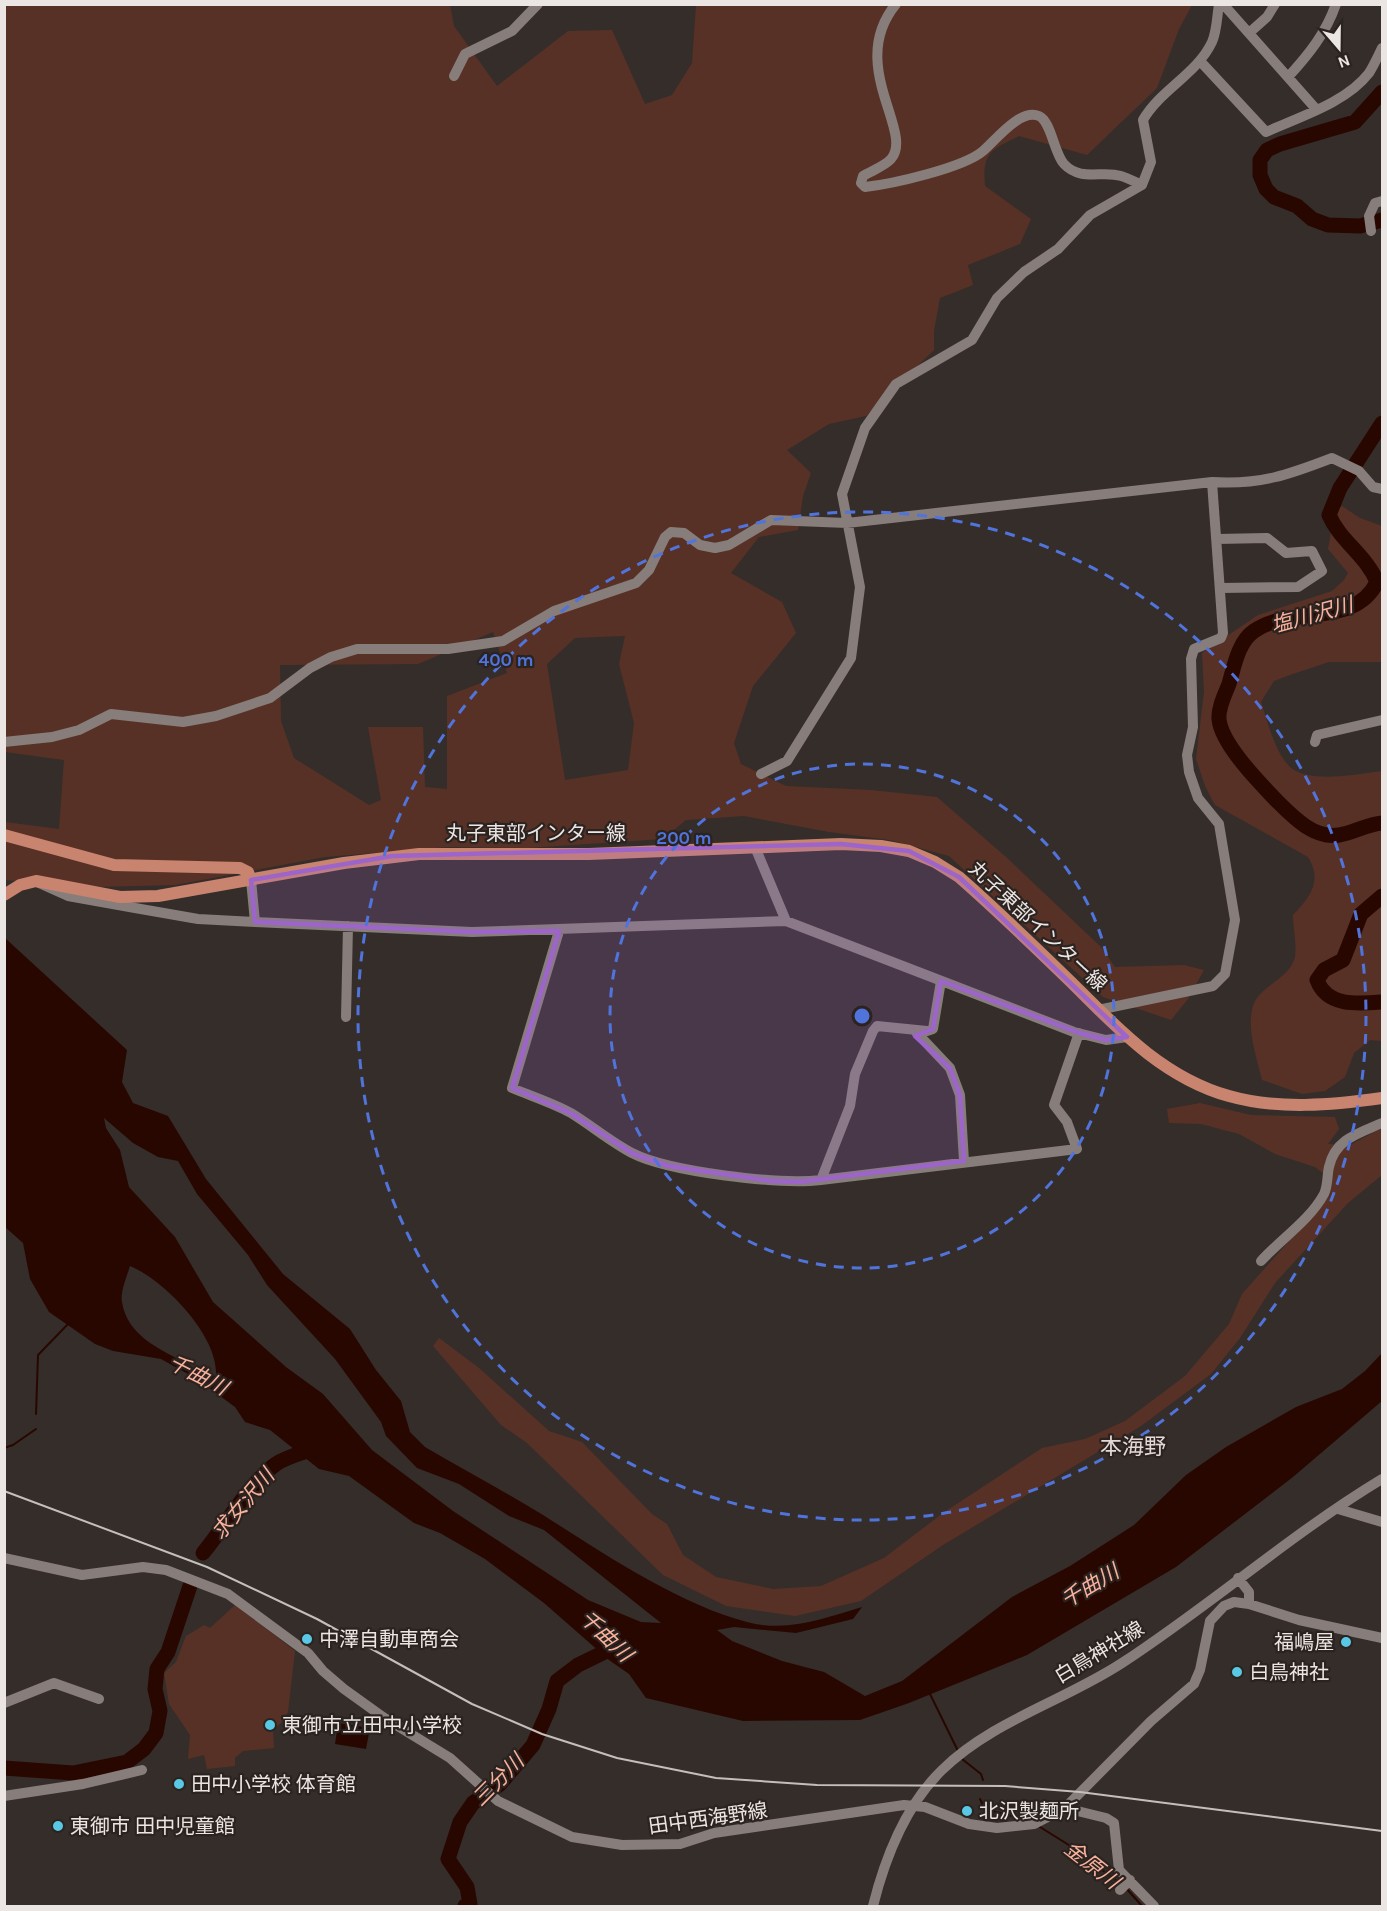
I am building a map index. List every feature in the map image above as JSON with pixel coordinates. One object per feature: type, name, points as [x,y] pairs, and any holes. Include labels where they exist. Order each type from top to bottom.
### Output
[{"type":"main road","points":[[4,835],[102,863],[240,868],[248,872],[251,879]]},
{"type":"main road","name":"丸子東部インター線","points":[[36,881],[120,897],[144,898],[364,860],[419,854],[589,854],[868,844],[900,849],[927,858],[951,871],[974,890],[1127,1037],[1180,1076],[1229,1096],[1295,1104],[1383,1098]]},
{"type":"main road","points":[[4,895],[20,885],[36,881]]},
{"type":"street","points":[[454,76],[465,54],[512,31],[538,4]]},
{"type":"street","points":[[896,4],[880,30],[876,49],[877,71],[896,128],[897,147],[891,159],[863,176],[861,183],[865,187],[960,164],[982,153],[1013,124],[1031,115],[1039,116],[1045,122],[1059,156],[1071,170],[1096,176],[1119,175],[1142,185]]},
{"type":"street","points":[[1221,4],[1289,76],[1316,109]]},
{"type":"street","points":[[761,774],[787,761],[851,658],[860,587],[842,503],[845,484],[865,428],[896,384],[972,340],[997,298],[1024,272],[1058,249],[1090,215],[1142,185],[1151,162],[1143,120],[1178,80],[1200,61],[1213,40],[1221,4]]},
{"type":"street","points":[[1249,33],[1267,18],[1275,4]]},
{"type":"street","points":[[1289,76],[1313,50],[1330,22],[1336,4]]},
{"type":"street","points":[[1200,61],[1266,132],[1316,109],[1358,84],[1369,72],[1383,48]]},
{"type":"street","points":[[1371,231],[1369,216],[1376,203],[1383,201]]},
{"type":"street","points":[[4,742],[52,737],[79,730],[111,714],[183,722],[216,716],[270,698],[310,668],[331,657],[357,649],[448,649],[503,641],[554,611],[636,584],[649,570],[665,537],[670,532],[684,533],[700,545],[715,548],[729,545],[771,520],[847,523],[1212,482],[1261,481],[1283,477],[1332,458],[1359,471],[1373,487],[1383,489]]},
{"type":"street","points":[[1098,1010],[1213,986],[1225,974],[1235,920],[1219,824],[1198,798],[1191,781],[1187,755],[1193,727],[1191,659],[1194,649],[1221,638],[1223,633],[1212,482]]},
{"type":"street","points":[[1217,539],[1267,538],[1286,553],[1312,551],[1322,571],[1298,586],[1221,588]]},
{"type":"street","points":[[1315,742],[1317,735],[1383,720]]},
{"type":"street","points":[[755,847],[786,921]]},
{"type":"street","points":[[251,879],[255,922]]},
{"type":"street","points":[[36,881],[51,890],[79,898],[198,919],[472,932],[559,931],[786,921],[1079,1033],[1106,1040],[1127,1037]]},
{"type":"street","points":[[346,1017],[348,926]]},
{"type":"street","points":[[559,931],[512,1088],[570,1113],[633,1154],[668,1166],[771,1181],[800,1182],[1077,1149],[1067,1122],[1054,1105],[1079,1033]]},
{"type":"street","points":[[821,1180],[850,1106],[855,1074],[873,1031],[877,1026],[915,1030],[933,1029],[941,981]]},
{"type":"street","points":[[915,1030],[950,1068],[960,1095],[964,1161]]},
{"type":"street","points":[[1261,1261],[1305,1218],[1325,1192],[1329,1165],[1334,1151],[1342,1141],[1383,1123]]},
{"type":"street","name":"白鳥神社線","points":[[873,1906],[882,1874],[910,1811],[941,1770],[971,1746],[1120,1665],[1238,1578],[1383,1479]]},
{"type":"street","points":[[1338,1509],[1383,1522]]},
{"type":"street","name":"田中西海野線","points":[[4,1558],[82,1575],[142,1567],[166,1570],[228,1594],[308,1653],[344,1689],[383,1717],[450,1758],[498,1801],[572,1837],[622,1845],[680,1844],[714,1833],[904,1805],[925,1807],[969,1824],[1014,1828],[1034,1824],[1065,1809],[1151,1721],[1194,1683],[1200,1670],[1210,1621],[1216,1613],[1234,1602],[1249,1604]]},
{"type":"street","points":[[1238,1578],[1248,1592],[1249,1604],[1299,1620],[1383,1638]]},
{"type":"street","points":[[4,1703],[54,1683],[99,1699]]},
{"type":"street","points":[[4,1796],[82,1784],[142,1770]]},
{"type":"street","points":[[1065,1809],[1106,1818],[1113,1823],[1119,1870],[1126,1884],[1154,1906]]},
{"type":"highlighted area","points":[[841,844],[909,851],[959,877],[1127,1037],[1106,1040],[1079,1033],[941,981],[933,1029],[915,1036],[950,1068],[960,1095],[964,1161],[800,1182],[771,1181],[668,1166],[633,1154],[570,1113],[512,1088],[559,931],[472,932],[255,922],[251,880],[392,856]]},
{"type":"shaded area","points":[[5,5],[450,5],[454,26],[497,86],[568,31],[612,30],[645,104],[672,95],[692,63],[696,5],[1192,5],[1179,29],[1157,88],[1087,155],[1019,136],[1001,145],[990,154],[985,166],[985,186],[1031,219],[1020,244],[968,265],[973,285],[940,298],[934,331],[934,350],[866,416],[829,424],[787,450],[811,473],[803,496],[798,530],[759,537],[731,573],[782,602],[796,633],[753,686],[734,743],[741,764],[786,786],[871,790],[937,797],[1006,857],[1101,947],[1115,967],[1184,965],[1204,970],[1188,999],[1171,1020],[1103,997],[949,856],[890,840],[829,832],[744,816],[686,820],[663,839],[527,848],[447,847],[325,857],[175,885],[97,887],[5,880],[5,822],[59,829],[64,760],[5,752]],"holes":[[[493,632],[507,673],[447,696],[447,789],[425,787],[423,727],[368,727],[381,800],[369,805],[294,758],[281,721],[280,665],[418,664]],[[625,636],[619,664],[634,723],[628,770],[565,780],[547,664],[575,638]]]},
{"type":"shaded area","points":[[1342,506],[1360,518],[1382,526],[1382,662],[1329,662],[1274,681],[1261,702],[1280,753],[1290,767],[1298,772],[1334,777],[1382,771],[1382,1041],[1370,1040],[1354,1053],[1345,1077],[1325,1091],[1302,1094],[1262,1080],[1253,1043],[1251,1015],[1256,999],[1292,965],[1295,957],[1293,915],[1309,895],[1314,874],[1308,857],[1215,805],[1205,786],[1196,759],[1204,692],[1202,653],[1258,615],[1332,591],[1344,580],[1348,573],[1328,549],[1335,510]]},
{"type":"shaded area","points":[[1200,1103],[1251,1115],[1335,1117],[1339,1129],[1328,1144],[1350,1145],[1382,1128],[1382,1175],[1348,1203],[1275,1283],[1240,1338],[1211,1374],[1141,1426],[943,1545],[861,1601],[795,1616],[726,1606],[663,1575],[527,1443],[501,1425],[433,1346],[439,1338],[479,1368],[549,1431],[582,1442],[652,1514],[667,1524],[683,1555],[716,1577],[773,1589],[821,1586],[884,1558],[943,1513],[1042,1448],[1085,1439],[1125,1421],[1185,1376],[1229,1324],[1242,1294],[1330,1195],[1332,1180],[1315,1167],[1275,1154],[1239,1134],[1201,1124],[1169,1123],[1167,1109]]},
{"type":"shaded area","points":[[235,1605],[295,1651],[288,1712],[273,1730],[274,1748],[243,1751],[235,1758],[235,1766],[207,1769],[204,1755],[188,1759],[190,1735],[169,1704],[164,1673],[176,1662],[186,1636],[204,1625],[210,1628]]},
{"type":"water","name":"千曲川","points":[[5,938],[127,1050],[122,1082],[133,1103],[168,1116],[206,1179],[283,1274],[350,1329],[376,1370],[401,1401],[410,1432],[425,1447],[528,1506],[642,1576],[721,1614],[747,1622],[777,1626],[806,1623],[862,1607],[853,1619],[796,1633],[734,1627],[717,1630],[732,1641],[782,1661],[824,1672],[865,1696],[902,1681],[1012,1597],[1070,1566],[1134,1525],[1186,1475],[1226,1447],[1296,1407],[1342,1389],[1365,1371],[1382,1353],[1382,1401],[1293,1477],[1176,1567],[1027,1655],[909,1703],[860,1720],[743,1721],[646,1698],[629,1674],[609,1660],[544,1603],[485,1559],[440,1533],[414,1523],[349,1476],[319,1469],[270,1430],[245,1422],[235,1407],[197,1379],[161,1359],[113,1351],[95,1344],[49,1312],[30,1279],[23,1243],[5,1227]],"holes":[[[104,1118],[133,1143],[158,1157],[178,1161],[197,1194],[248,1255],[267,1285],[335,1359],[381,1422],[386,1436],[417,1468],[459,1484],[509,1516],[544,1530],[661,1623],[641,1622],[588,1600],[453,1511],[372,1450],[323,1394],[286,1367],[213,1302],[175,1237],[129,1187],[120,1150],[106,1128]],[[130,1266],[158,1283],[187,1311],[209,1344],[215,1360],[216,1376],[201,1372],[153,1345],[144,1339],[130,1323],[122,1302],[124,1284]]]},
{"type":"water","points":[[338,1723],[370,1728],[366,1749],[335,1744]]},
{"type":"waterway","name":"塩川沢川","points":[[1382,92],[1355,122],[1280,144],[1267,150],[1260,160],[1260,175],[1266,189],[1274,197],[1297,206],[1312,219],[1328,225],[1360,226],[1382,220]]},
{"type":"waterway","name":"塩川沢川","points":[[1382,423],[1340,488],[1329,515],[1340,533],[1367,564],[1377,582],[1367,596],[1354,605],[1338,611],[1269,623],[1254,631],[1244,642],[1237,655],[1219,715],[1221,729],[1242,763],[1277,801],[1305,826],[1321,834],[1339,835],[1382,823]]},
{"type":"waterway","name":"塩川沢川","points":[[1382,896],[1361,914],[1343,960],[1324,970],[1317,980],[1328,995],[1344,1002],[1382,1002]]},
{"type":"waterway","points":[[36,1414],[38,1355],[68,1324]]},
{"type":"waterway","points":[[4,1448],[13,1445],[36,1429]]},
{"type":"waterway","name":"求女沢川","points":[[203,1553],[266,1472],[286,1459],[319,1447]]},
{"type":"waterway","name":"求女沢川","points":[[4,1768],[73,1773],[127,1762],[144,1749],[156,1733],[160,1711],[155,1689],[157,1669],[168,1652],[190,1586]]},
{"type":"waterway","name":"三分川","points":[[465,1906],[470,1904],[467,1887],[448,1859],[460,1822],[473,1803],[500,1784],[533,1745],[549,1709],[557,1681],[578,1665],[617,1646]]},
{"type":"waterway","name":"金原川","points":[[930,1694],[958,1751]]},
{"type":"waterway","name":"金原川","points":[[962,1759],[981,1774],[983,1780]]},
{"type":"waterway","name":"金原川","points":[[980,1799],[985,1809],[1019,1818]]},
{"type":"waterway","name":"金原川","points":[[1040,1827],[1072,1847],[1122,1885]]},
{"type":"waterway","name":"金原川","points":[[1126,1888],[1142,1906]]},
{"type":"railway","points":[[4,1491],[207,1567],[317,1619],[472,1704],[542,1734],[617,1758],[716,1778],[817,1785],[1005,1786],[1080,1792],[1382,1831]]},
{"type":"place","name":"中澤自動車商会","points":[[307,1639]]},
{"type":"place","name":"福嶋屋","points":[[1346,1642]]},
{"type":"place","name":"白鳥神社","points":[[1237,1672]]},
{"type":"place","name":"東御市立田中小学校","points":[[270,1725]]},
{"type":"place","name":"田中小学校 体育館","points":[[179,1784]]},
{"type":"place","name":"北沢製麺所","points":[[967,1811]]},
{"type":"place","name":"東御市 田中児童館","points":[[58,1826]]},
{"type":"district","name":"本海野","points":[[1133,1446]]}]
